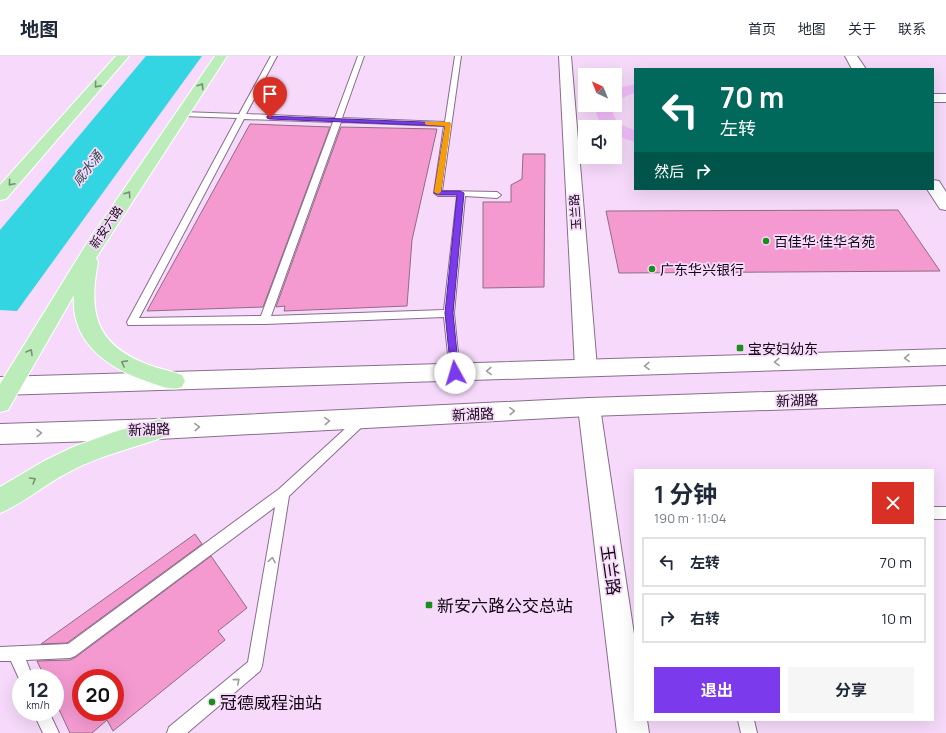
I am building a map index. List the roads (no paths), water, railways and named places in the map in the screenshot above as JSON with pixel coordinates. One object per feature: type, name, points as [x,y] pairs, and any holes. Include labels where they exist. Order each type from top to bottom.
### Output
[{"type":"main road","points":[[0,195],[123,56]]},
{"type":"main road","name":"新安六路","points":[[3,391],[92,247],[221,56]]},
{"type":"main road","name":"玉兰路","points":[[565,56],[586,368]]},
{"type":"main road","points":[[850,56],[858,68]]},
{"type":"main road","points":[[934,98],[946,98]]},
{"type":"main road","points":[[934,187],[946,205]]},
{"type":"main road","points":[[92,247],[84,281],[83,304],[87,323],[94,336],[104,350],[120,361],[140,371],[174,381]]},
{"type":"main road","points":[[3,391],[174,381],[946,357]]},
{"type":"main road","name":"新湖路","points":[[0,434],[362,420],[589,407],[946,396]]},
{"type":"main road","name":"玉兰路","points":[[589,407],[633,733]]},
{"type":"main road","points":[[0,501],[30,481],[71,459],[113,443],[159,429]]},
{"type":"lane","points":[[274,56],[132,322],[265,320],[449,313]]},
{"type":"lane","points":[[265,320],[361,56]]},
{"type":"lane","points":[[458,56],[438,193],[497,195]]},
{"type":"lane","points":[[182,114],[448,124]]},
{"type":"lane","points":[[455,373],[449,313],[460,193]]},
{"type":"lane","points":[[7,653],[70,651],[283,493],[362,420]]},
{"type":"lane","points":[[175,733],[255,666],[283,493]]},
{"type":"lane","points":[[934,513],[946,513]]},
{"type":"lane","points":[[7,653],[19,669]]},
{"type":"lane","points":[[45,721],[51,733]]},
{"type":"lane","points":[[746,721],[749,733]]},
{"type":"water","name":"咸水涌","points":[[146,56],[202,56],[17,311],[0,310],[0,230]]},
{"type":"place","name":"百佳华·佳华名苑","points":[[766,241]]},
{"type":"place","name":"广东华兴银行","points":[[652,269]]},
{"type":"place","name":"宝安妇幼东","points":[[740,348]]},
{"type":"place","name":"新安六路公交总站","points":[[429,605]]},
{"type":"place","name":"冠德威程油站","points":[[212,702]]}]
